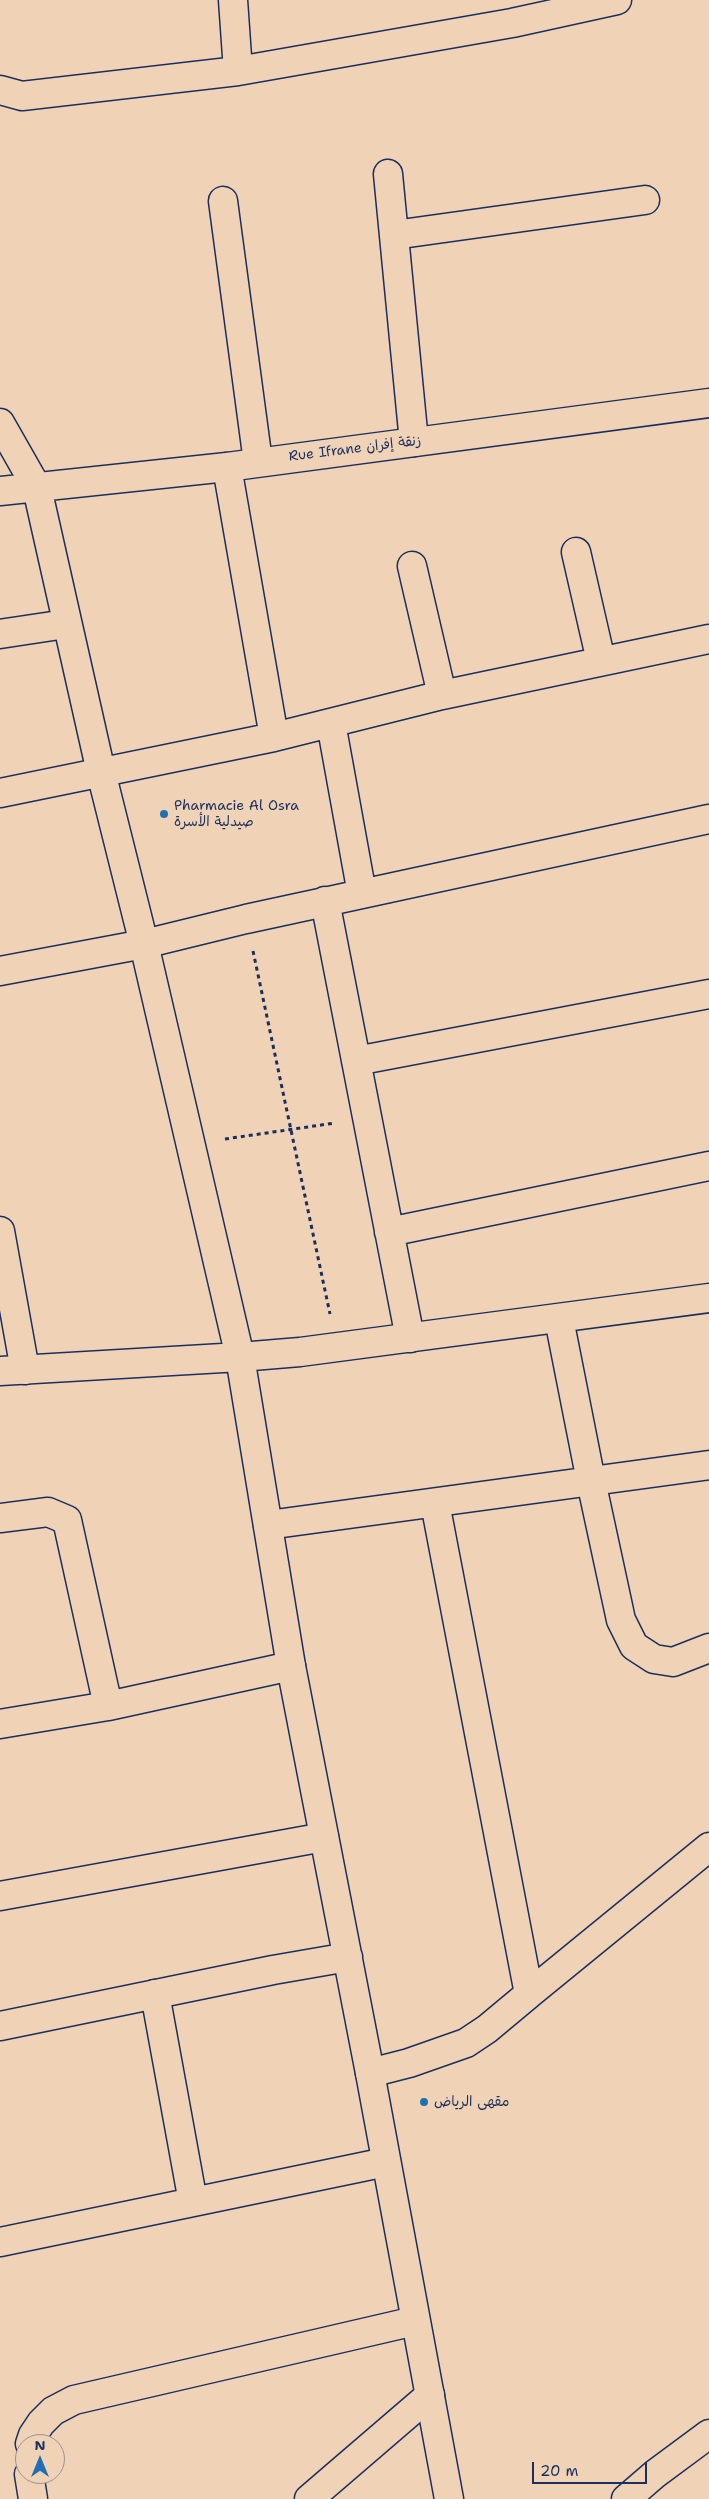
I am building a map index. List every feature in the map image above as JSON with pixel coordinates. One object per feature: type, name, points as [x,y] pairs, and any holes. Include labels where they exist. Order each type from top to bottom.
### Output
[{"type":"street","points":[[232,0],[238,70]]},
{"type":"street","points":[[0,90],[22,96],[238,70],[514,12],[617,0]]},
{"type":"street","points":[[388,174],[414,442]]},
{"type":"street","points":[[394,235],[645,200]]},
{"type":"street","points":[[223,201],[258,462]]},
{"type":"street","name":"Rue Ifrane زنقة إفران","points":[[0,491],[227,467],[709,403]]},
{"type":"street","points":[[0,423],[37,488],[66,624],[144,944],[240,1357],[291,1666],[348,1957],[449,2499]]},
{"type":"street","points":[[227,467],[274,736]]},
{"type":"street","points":[[576,552],[601,661]]},
{"type":"street","points":[[412,566],[442,695]]},
{"type":"street","points":[[0,634],[66,624]]},
{"type":"street","points":[[0,793],[274,736],[442,695],[709,639]]},
{"type":"street","points":[[331,723],[362,894]]},
{"type":"street","points":[[0,971],[144,944],[246,919],[709,819]]},
{"type":"street","points":[[325,902],[410,1338]]},
{"type":"street","points":[[356,1061],[709,994]]},
{"type":"street","points":[[390,1232],[709,1166]]},
{"type":"street","points":[[0,1231],[12,1371],[240,1357],[337,1348],[709,1298]]},
{"type":"street","points":[[559,1319],[591,1481],[622,1620],[634,1646],[654,1659],[673,1662],[708,1650]]},
{"type":"street","points":[[268,1526],[709,1465]]},
{"type":"street","points":[[435,1503],[528,1994]]},
{"type":"street","points":[[0,1518],[48,1512],[67,1520],[108,1706]]},
{"type":"street","points":[[0,1724],[108,1706],[291,1666]]},
{"type":"street","points":[[0,1896],[324,1837]]},
{"type":"street","points":[[370,2073],[409,2063],[466,2042],[487,2029],[709,1847]]},
{"type":"street","points":[[0,2026],[348,1957]]},
{"type":"street","points":[[155,1994],[193,2202]]},
{"type":"street","points":[[0,2242],[386,2162]]},
{"type":"street","points":[[34,2434],[53,2411],[74,2400],[416,2321]]},
{"type":"street","points":[[310,2499],[430,2395]]},
{"type":"street","points":[[626,2499],[655,2474],[709,2434]]},
{"type":"street","points":[[31,2484],[33,2499]]},
{"type":"path","points":[[246,919],[337,1348]]},
{"type":"path","points":[[190,1145],[367,1118]]},
{"type":"place","name":"Pharmacie Al Osra صيدلية الأسرة","points":[[164,814]]},
{"type":"place","name":"مقهى الرياض","points":[[424,2102]]}]
